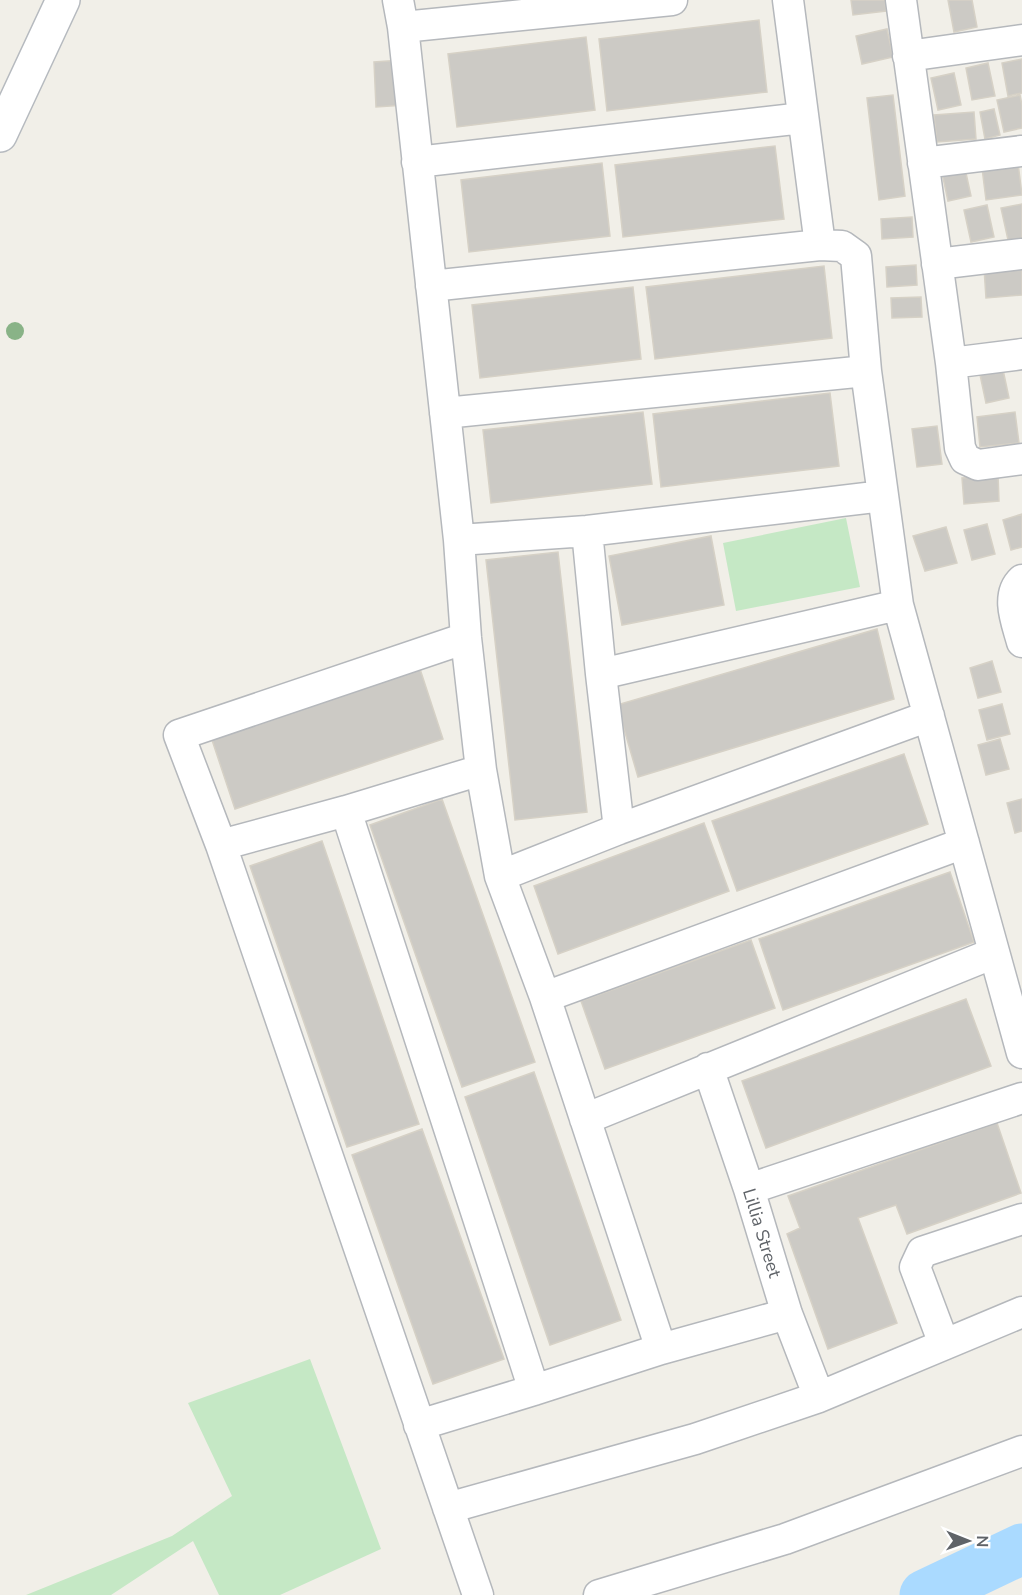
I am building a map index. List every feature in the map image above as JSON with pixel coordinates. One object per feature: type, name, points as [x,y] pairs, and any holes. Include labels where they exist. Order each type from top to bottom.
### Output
[{"type":"main road","points":[[0,135],[63,0]]},
{"type":"street","points":[[661,1349],[545,997],[500,876],[480,770],[466,638],[459,540],[400,14],[672,0]]},
{"type":"street","points":[[788,0],[820,245]]},
{"type":"street","points":[[900,0],[951,363],[960,448],[965,459],[978,465],[1022,459]]},
{"type":"street","points":[[908,56],[1022,40]]},
{"type":"street","points":[[417,162],[803,118]]},
{"type":"street","points":[[923,163],[1022,151]]},
{"type":"street","points":[[431,286],[820,245],[842,246],[856,256],[866,371],[898,605],[1022,1053]]},
{"type":"street","points":[[937,264],[1022,254]]},
{"type":"street","points":[[951,363],[1022,354]]},
{"type":"street","points":[[445,413],[866,371]]},
{"type":"street","points":[[459,540],[587,531],[882,496]]},
{"type":"street","points":[[587,531],[619,829]]},
{"type":"street","points":[[1022,580],[1016,586],[1013,597],[1022,642]]},
{"type":"street","points":[[601,674],[898,605]]},
{"type":"street","points":[[466,638],[178,735],[221,845],[478,1595]]},
{"type":"street","points":[[500,876],[619,829],[929,716]]},
{"type":"street","points":[[221,845],[346,811],[480,770]]},
{"type":"street","points":[[346,811],[534,1390]]},
{"type":"street","points":[[545,997],[964,843]]},
{"type":"street","points":[[585,1119],[994,953]]},
{"type":"street","name":"Lillia Street","points":[[708,1068],[749,1189],[787,1314],[819,1397]]},
{"type":"street","points":[[749,1189],[1022,1098]]},
{"type":"street","points":[[944,1344],[915,1267],[922,1252],[1022,1219]]},
{"type":"street","points":[[448,1508],[695,1439],[819,1397],[1022,1312]]},
{"type":"street","points":[[419,1425],[661,1349],[787,1314]]},
{"type":"street","points":[[599,1595],[785,1539],[1022,1451]]},
{"type":"green space","points":[[846,518],[860,587],[736,611],[723,543]]},
{"type":"green space","points":[[310,1359],[381,1549],[280,1595],[219,1595],[193,1541],[111,1595],[26,1595],[172,1536],[232,1496],[188,1403]]},
{"type":"building","points":[[851,0],[885,0],[886,11],[853,15]]},
{"type":"building","points":[[948,0],[972,0],[977,27],[954,32]]},
{"type":"building","points":[[759,20],[767,92],[607,111],[599,39]]},
{"type":"building","points":[[887,29],[893,57],[862,64],[856,36]]},
{"type":"building","points":[[586,37],[595,110],[457,127],[448,54]]},
{"type":"building","points":[[1022,59],[1022,93],[1008,96],[1002,63]]},
{"type":"building","points":[[402,60],[405,105],[376,107],[374,62]]},
{"type":"building","points":[[988,63],[995,96],[972,100],[966,68]]},
{"type":"building","points":[[954,73],[961,105],[938,110],[931,78]]},
{"type":"building","points":[[893,95],[905,196],[879,200],[867,98]]},
{"type":"building","points":[[1020,95],[1022,128],[1004,132],[997,100]]},
{"type":"building","points":[[994,109],[1000,135],[985,139],[980,112]]},
{"type":"building","points":[[974,112],[976,139],[937,142],[934,115]]},
{"type":"building","points":[[775,146],[784,219],[623,237],[615,165]]},
{"type":"building","points":[[602,163],[610,236],[469,252],[461,180]]},
{"type":"building","points":[[1018,163],[1022,195],[986,200],[982,168]]},
{"type":"building","points":[[964,164],[971,196],[948,201],[941,168]]},
{"type":"building","points":[[1022,204],[1022,238],[1008,240],[1001,208]]},
{"type":"building","points":[[987,205],[994,237],[971,242],[964,210]]},
{"type":"building","points":[[912,217],[913,237],[882,239],[881,219]]},
{"type":"building","points":[[916,265],[917,285],[887,287],[886,267]]},
{"type":"building","points":[[1022,265],[1022,295],[986,298],[984,268]]},
{"type":"building","points":[[824,266],[832,338],[655,359],[646,287]]},
{"type":"building","points":[[633,287],[641,359],[480,378],[472,305]]},
{"type":"building","points":[[921,297],[922,317],[892,318],[891,298]]},
{"type":"building","points":[[1002,365],[1009,398],[986,403],[979,370]]},
{"type":"building","points":[[830,393],[839,466],[661,487],[653,414]]},
{"type":"building","points":[[643,412],[652,484],[491,503],[483,430]]},
{"type":"building","points":[[1015,412],[1019,443],[980,447],[977,417]]},
{"type":"building","points":[[937,426],[942,464],[917,467],[912,429]]},
{"type":"building","points":[[998,475],[999,501],[964,504],[962,478]]},
{"type":"building","points":[[1022,514],[1022,547],[1011,550],[1003,520]]},
{"type":"building","points":[[987,524],[995,554],[972,560],[964,530]]},
{"type":"building","points":[[946,527],[957,563],[925,571],[913,536]]},
{"type":"building","points":[[711,536],[724,605],[622,625],[609,556]]},
{"type":"building","points":[[558,552],[587,812],[515,820],[486,560]]},
{"type":"building","points":[[877,629],[894,699],[638,777],[617,705]]},
{"type":"building","points":[[992,661],[1001,692],[978,698],[970,668]]},
{"type":"building","points":[[420,669],[443,739],[235,809],[212,740]]},
{"type":"building","points":[[1002,704],[1010,734],[987,740],[979,710]]},
{"type":"building","points":[[1000,739],[1009,769],[986,775],[978,745]]},
{"type":"building","points":[[904,754],[928,824],[737,891],[712,821]]},
{"type":"building","points":[[442,799],[535,1062],[462,1087],[370,825]]},
{"type":"building","points":[[1022,799],[1022,831],[1015,833],[1007,803]]},
{"type":"building","points":[[704,823],[729,891],[558,954],[534,886]]},
{"type":"building","points":[[322,841],[419,1124],[347,1147],[250,866]]},
{"type":"building","points":[[950,872],[974,942],[783,1010],[759,939]]},
{"type":"building","points":[[751,940],[775,1008],[605,1069],[581,1001]]},
{"type":"building","points":[[966,999],[991,1066],[766,1148],[742,1081]]},
{"type":"building","points":[[534,1072],[621,1320],[550,1345],[465,1097]]},
{"type":"building","points":[[997,1123],[1021,1193],[907,1234],[896,1205],[858,1218],[897,1323],[828,1349],[787,1234],[800,1228],[788,1196]]},
{"type":"building","points":[[422,1129],[504,1359],[433,1384],[352,1155]]},
{"type":"waterway","points":[[925,1595],[1022,1549]]}]
